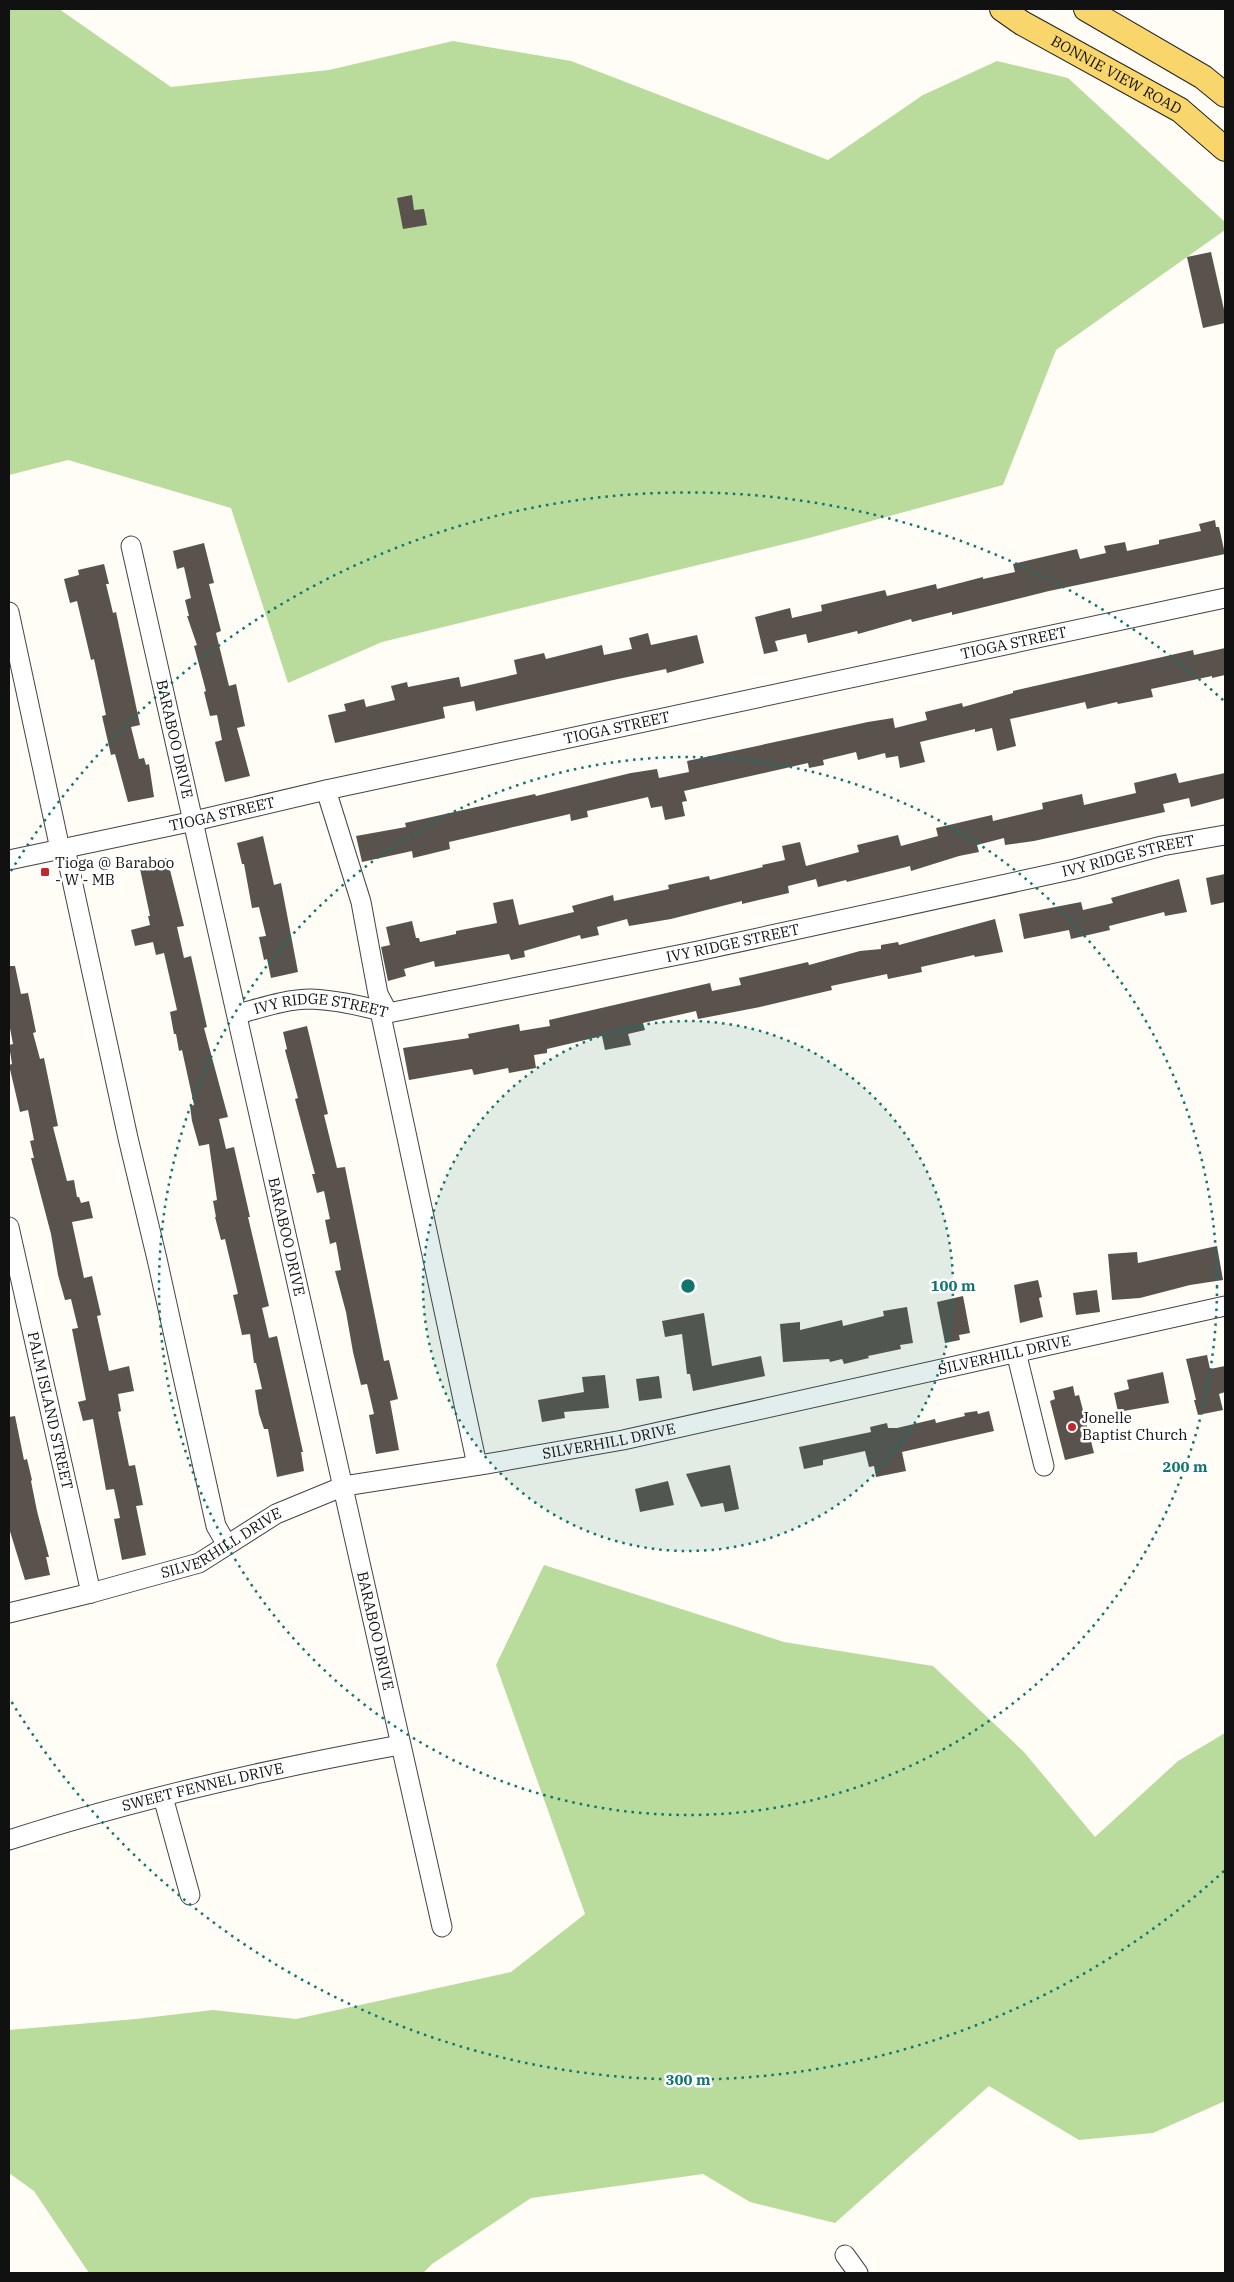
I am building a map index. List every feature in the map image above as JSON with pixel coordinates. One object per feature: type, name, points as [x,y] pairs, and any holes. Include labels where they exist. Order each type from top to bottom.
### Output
[{"type":"main road","name":"BONNIE VIEW ROAD","points":[[1002,9],[1180,110],[1225,149]]},
{"type":"main road","points":[[1086,9],[1203,77],[1225,95]]},
{"type":"street","name":"BARABOO DRIVE","points":[[132,546],[442,1927]]},
{"type":"street","name":"TIOGA STREET","points":[[9,860],[194,821],[326,790],[1225,598]]},
{"type":"street","points":[[9,612],[216,1526],[227,1545]]},
{"type":"street","points":[[326,790],[361,902],[378,994],[384,1012],[477,1465]]},
{"type":"street","name":"IVY RIDGE STREET","points":[[238,1014],[280,1003],[310,999],[359,1006],[384,1012],[707,949],[1075,869],[1162,846],[1225,834]]},
{"type":"street","name":"PALM ISLAND STREET","points":[[9,1227],[91,1594]]},
{"type":"street","name":"SILVERHILL DRIVE","points":[[9,1613],[91,1594],[199,1563],[276,1514],[344,1486],[623,1440],[1225,1306]]},
{"type":"street","points":[[1016,1352],[1044,1466]]},
{"type":"street","name":"SWEET FENNEL DRIVE","points":[[9,1840],[71,1820],[299,1763],[400,1745]]},
{"type":"street","points":[[163,1797],[190,1895]]},
{"type":"street","points":[[846,2255],[858,2273]]},
{"type":"green space","points":[[9,9],[59,9],[171,87],[329,70],[453,41],[571,61],[828,160],[923,95],[997,61],[1068,78],[1225,222],[1225,230],[1056,350],[1003,485],[809,538],[382,642],[288,683],[231,508],[68,460],[9,475]]},
{"type":"green space","points":[[544,1565],[784,1642],[933,1666],[1024,1752],[1095,1837],[1178,1761],[1225,1733],[1225,2101],[1153,2133],[1079,2140],[989,2086],[835,2223],[750,2202],[703,2174],[531,2198],[432,2264],[423,2273],[89,2273],[34,2191],[9,2173],[9,2030],[213,2010],[296,2019],[511,1972],[585,1914],[496,1665]]},
{"type":"building","points":[[412,195],[414,210],[424,209],[427,225],[403,229],[397,198]]},
{"type":"building","points":[[1211,252],[1225,314],[1225,323],[1203,328],[1187,257]]},
{"type":"building","points":[[1215,520],[1216,527],[1219,527],[1225,554],[1049,591],[952,615],[952,612],[912,622],[911,619],[858,634],[857,631],[808,643],[806,634],[775,641],[778,651],[764,654],[755,617],[790,608],[792,618],[822,611],[821,605],[885,590],[887,596],[936,584],[937,589],[983,577],[983,579],[1015,572],[1013,564],[1077,549],[1080,559],[1106,553],[1104,546],[1125,542],[1127,551],[1159,544],[1159,540],[1201,531],[1199,524]]},
{"type":"building","points":[[204,543],[214,583],[209,584],[221,631],[216,633],[229,686],[236,684],[245,726],[237,728],[250,776],[225,782],[215,742],[222,740],[217,715],[210,716],[204,692],[206,691],[194,646],[197,645],[187,616],[189,616],[185,600],[191,598],[184,567],[177,569],[173,551]]},
{"type":"building","points":[[104,564],[109,584],[106,584],[113,613],[116,612],[140,725],[131,727],[139,759],[144,758],[146,765],[149,764],[154,797],[128,802],[115,754],[111,755],[102,716],[106,715],[94,659],[91,660],[77,601],[70,603],[64,579],[79,575],[78,570]]},
{"type":"building","points":[[648,633],[651,645],[697,635],[704,663],[667,673],[666,669],[476,711],[474,701],[443,707],[445,718],[335,743],[328,715],[346,711],[344,704],[364,699],[366,707],[395,700],[391,686],[407,682],[408,687],[459,677],[461,687],[517,674],[514,660],[544,653],[546,659],[602,645],[604,655],[632,649],[629,638]]},
{"type":"building","points":[[1225,648],[1225,675],[1151,689],[1153,697],[1118,704],[1117,702],[1087,709],[1085,702],[1010,719],[1016,746],[997,751],[992,728],[975,732],[975,729],[920,742],[925,762],[900,768],[898,756],[886,758],[885,753],[858,760],[856,752],[823,760],[824,765],[809,768],[808,763],[684,791],[687,801],[682,802],[685,816],[665,820],[662,806],[651,808],[648,797],[587,811],[588,817],[571,821],[570,814],[449,842],[450,849],[413,858],[412,851],[362,862],[356,836],[406,827],[405,823],[535,794],[536,796],[631,773],[657,769],[659,778],[689,772],[687,761],[893,718],[895,728],[927,720],[925,712],[962,703],[963,707],[1013,693],[1013,691],[1193,650],[1194,655]]},
{"type":"building","points":[[1176,773],[1179,783],[1225,773],[1225,798],[1191,807],[1189,798],[1163,804],[1165,812],[1034,841],[1005,845],[1004,838],[977,845],[979,852],[959,856],[911,871],[910,866],[847,882],[846,880],[818,887],[816,879],[788,886],[789,893],[742,904],[742,901],[671,919],[629,926],[627,919],[597,927],[599,935],[581,939],[580,935],[524,951],[525,957],[511,960],[509,954],[435,967],[434,961],[404,969],[406,976],[388,981],[381,947],[390,945],[386,927],[412,921],[416,938],[419,938],[420,942],[456,934],[456,931],[497,923],[493,903],[513,899],[519,925],[574,912],[572,906],[613,895],[614,901],[669,889],[668,885],[709,876],[710,880],[763,867],[762,865],[785,860],[782,846],[800,842],[806,866],[859,852],[857,845],[898,835],[901,846],[938,836],[936,828],[992,815],[993,821],[1043,809],[1042,803],[1082,794],[1084,805],[1136,793],[1134,783]]},
{"type":"building","points":[[263,836],[274,885],[281,883],[298,972],[271,978],[267,959],[264,960],[259,937],[266,936],[259,907],[252,908],[244,864],[242,864],[237,843]]},
{"type":"building","points":[[167,858],[184,926],[177,927],[184,958],[191,956],[207,1027],[204,1028],[228,1117],[219,1119],[226,1149],[234,1147],[269,1306],[262,1308],[269,1338],[277,1336],[303,1452],[301,1452],[304,1471],[277,1477],[268,1429],[264,1429],[259,1414],[255,1390],[262,1389],[256,1363],[254,1363],[250,1334],[242,1335],[233,1295],[238,1294],[225,1239],[221,1240],[215,1217],[213,1201],[217,1200],[209,1144],[199,1146],[192,1121],[190,1106],[194,1105],[182,1050],[179,1051],[176,1034],[174,1034],[170,1012],[177,1010],[164,953],[156,955],[153,942],[135,946],[131,930],[150,925],[148,916],[150,916],[139,864]]},
{"type":"building","points":[[1225,874],[1225,902],[1211,905],[1206,878]]},
{"type":"building","points":[[1179,879],[1187,912],[1165,916],[1164,912],[1109,926],[1110,930],[1071,939],[1069,930],[1024,939],[1019,914],[1081,902],[1083,910],[1113,903],[1111,898]]},
{"type":"building","points":[[995,919],[1003,952],[975,957],[974,955],[921,967],[922,972],[888,979],[887,974],[831,986],[832,990],[760,1007],[698,1019],[696,1011],[643,1023],[645,1030],[628,1034],[631,1045],[605,1050],[602,1036],[547,1049],[547,1053],[534,1055],[536,1068],[509,1073],[508,1068],[474,1075],[472,1069],[409,1080],[403,1048],[469,1038],[468,1034],[519,1024],[520,1031],[550,1026],[549,1020],[710,983],[712,991],[741,985],[739,978],[808,962],[809,965],[860,951],[881,949],[881,945],[898,942],[899,945]]},
{"type":"building","points":[[9,966],[15,966],[21,994],[28,993],[36,1032],[33,1033],[40,1059],[44,1058],[58,1126],[53,1127],[67,1181],[74,1180],[77,1197],[79,1197],[81,1203],[89,1201],[93,1218],[72,1222],[84,1278],[92,1276],[101,1315],[97,1316],[109,1371],[129,1366],[134,1391],[118,1394],[121,1411],[118,1412],[129,1466],[135,1465],[143,1505],[136,1506],[146,1555],[122,1560],[114,1519],[120,1518],[114,1489],[106,1490],[93,1419],[83,1421],[78,1402],[86,1400],[72,1329],[78,1328],[71,1299],[65,1300],[58,1275],[51,1234],[31,1158],[34,1158],[30,1141],[34,1140],[28,1110],[20,1112],[9,1065],[12,1064],[9,1045],[13,1044],[9,1023]]},
{"type":"building","points":[[307,1026],[328,1114],[324,1115],[337,1168],[345,1167],[384,1361],[389,1360],[398,1399],[390,1401],[399,1450],[376,1454],[369,1415],[374,1414],[367,1384],[361,1385],[346,1312],[335,1271],[341,1270],[336,1242],[330,1244],[325,1220],[330,1219],[324,1191],[317,1193],[312,1174],[315,1174],[295,1099],[298,1098],[285,1050],[287,1049],[283,1032]]},
{"type":"building","points":[[1217,1246],[1223,1280],[1190,1285],[1140,1298],[1112,1300],[1108,1254],[1137,1252],[1138,1263]]},
{"type":"building","points":[[1038,1280],[1042,1297],[1039,1298],[1043,1317],[1020,1323],[1014,1285]]},
{"type":"building","points":[[1097,1290],[1100,1312],[1076,1315],[1073,1293]]},
{"type":"building","points":[[963,1296],[970,1333],[959,1335],[960,1340],[945,1343],[937,1302]]},
{"type":"building","points":[[907,1307],[913,1343],[900,1345],[901,1349],[868,1356],[869,1358],[844,1364],[842,1359],[830,1362],[829,1359],[783,1362],[780,1324],[800,1322],[800,1330],[842,1320],[843,1326],[884,1316],[883,1311]]},
{"type":"building","points":[[704,1313],[712,1366],[761,1356],[765,1376],[693,1391],[690,1374],[687,1374],[682,1334],[665,1337],[662,1321]]},
{"type":"building","points":[[1207,1355],[1210,1369],[1225,1366],[1225,1392],[1219,1394],[1223,1410],[1198,1415],[1186,1359]]},
{"type":"building","points":[[1163,1372],[1169,1403],[1118,1412],[1114,1393],[1129,1389],[1127,1380]]},
{"type":"building","points":[[605,1375],[609,1408],[564,1412],[565,1418],[542,1422],[538,1400],[584,1392],[582,1377]]},
{"type":"building","points":[[659,1376],[662,1398],[639,1401],[636,1379]]},
{"type":"building","name":"Jonelle Baptist Church","points":[[1073,1386],[1075,1396],[1079,1395],[1094,1453],[1065,1460],[1050,1401],[1055,1399],[1053,1391]]},
{"type":"building","points":[[977,1411],[978,1414],[989,1411],[994,1431],[902,1452],[906,1471],[876,1477],[874,1466],[869,1467],[865,1451],[823,1460],[823,1465],[804,1469],[799,1447],[871,1432],[870,1427],[887,1423],[888,1428],[897,1428],[935,1419],[936,1423],[965,1416],[964,1413]]},
{"type":"building","points":[[15,1416],[24,1460],[27,1459],[37,1511],[49,1557],[46,1557],[50,1575],[25,1580],[9,1528],[9,1417]]},
{"type":"building","points":[[730,1465],[739,1509],[725,1512],[723,1503],[701,1507],[686,1474]]},
{"type":"building","points":[[668,1481],[674,1505],[640,1512],[635,1489]]},
{"type":"place","name":"Tioga @ Baraboo - W - MB","points":[[45,872]]},
{"type":"place","name":"Jonelle Baptist Church","points":[[1072,1427]]}]
